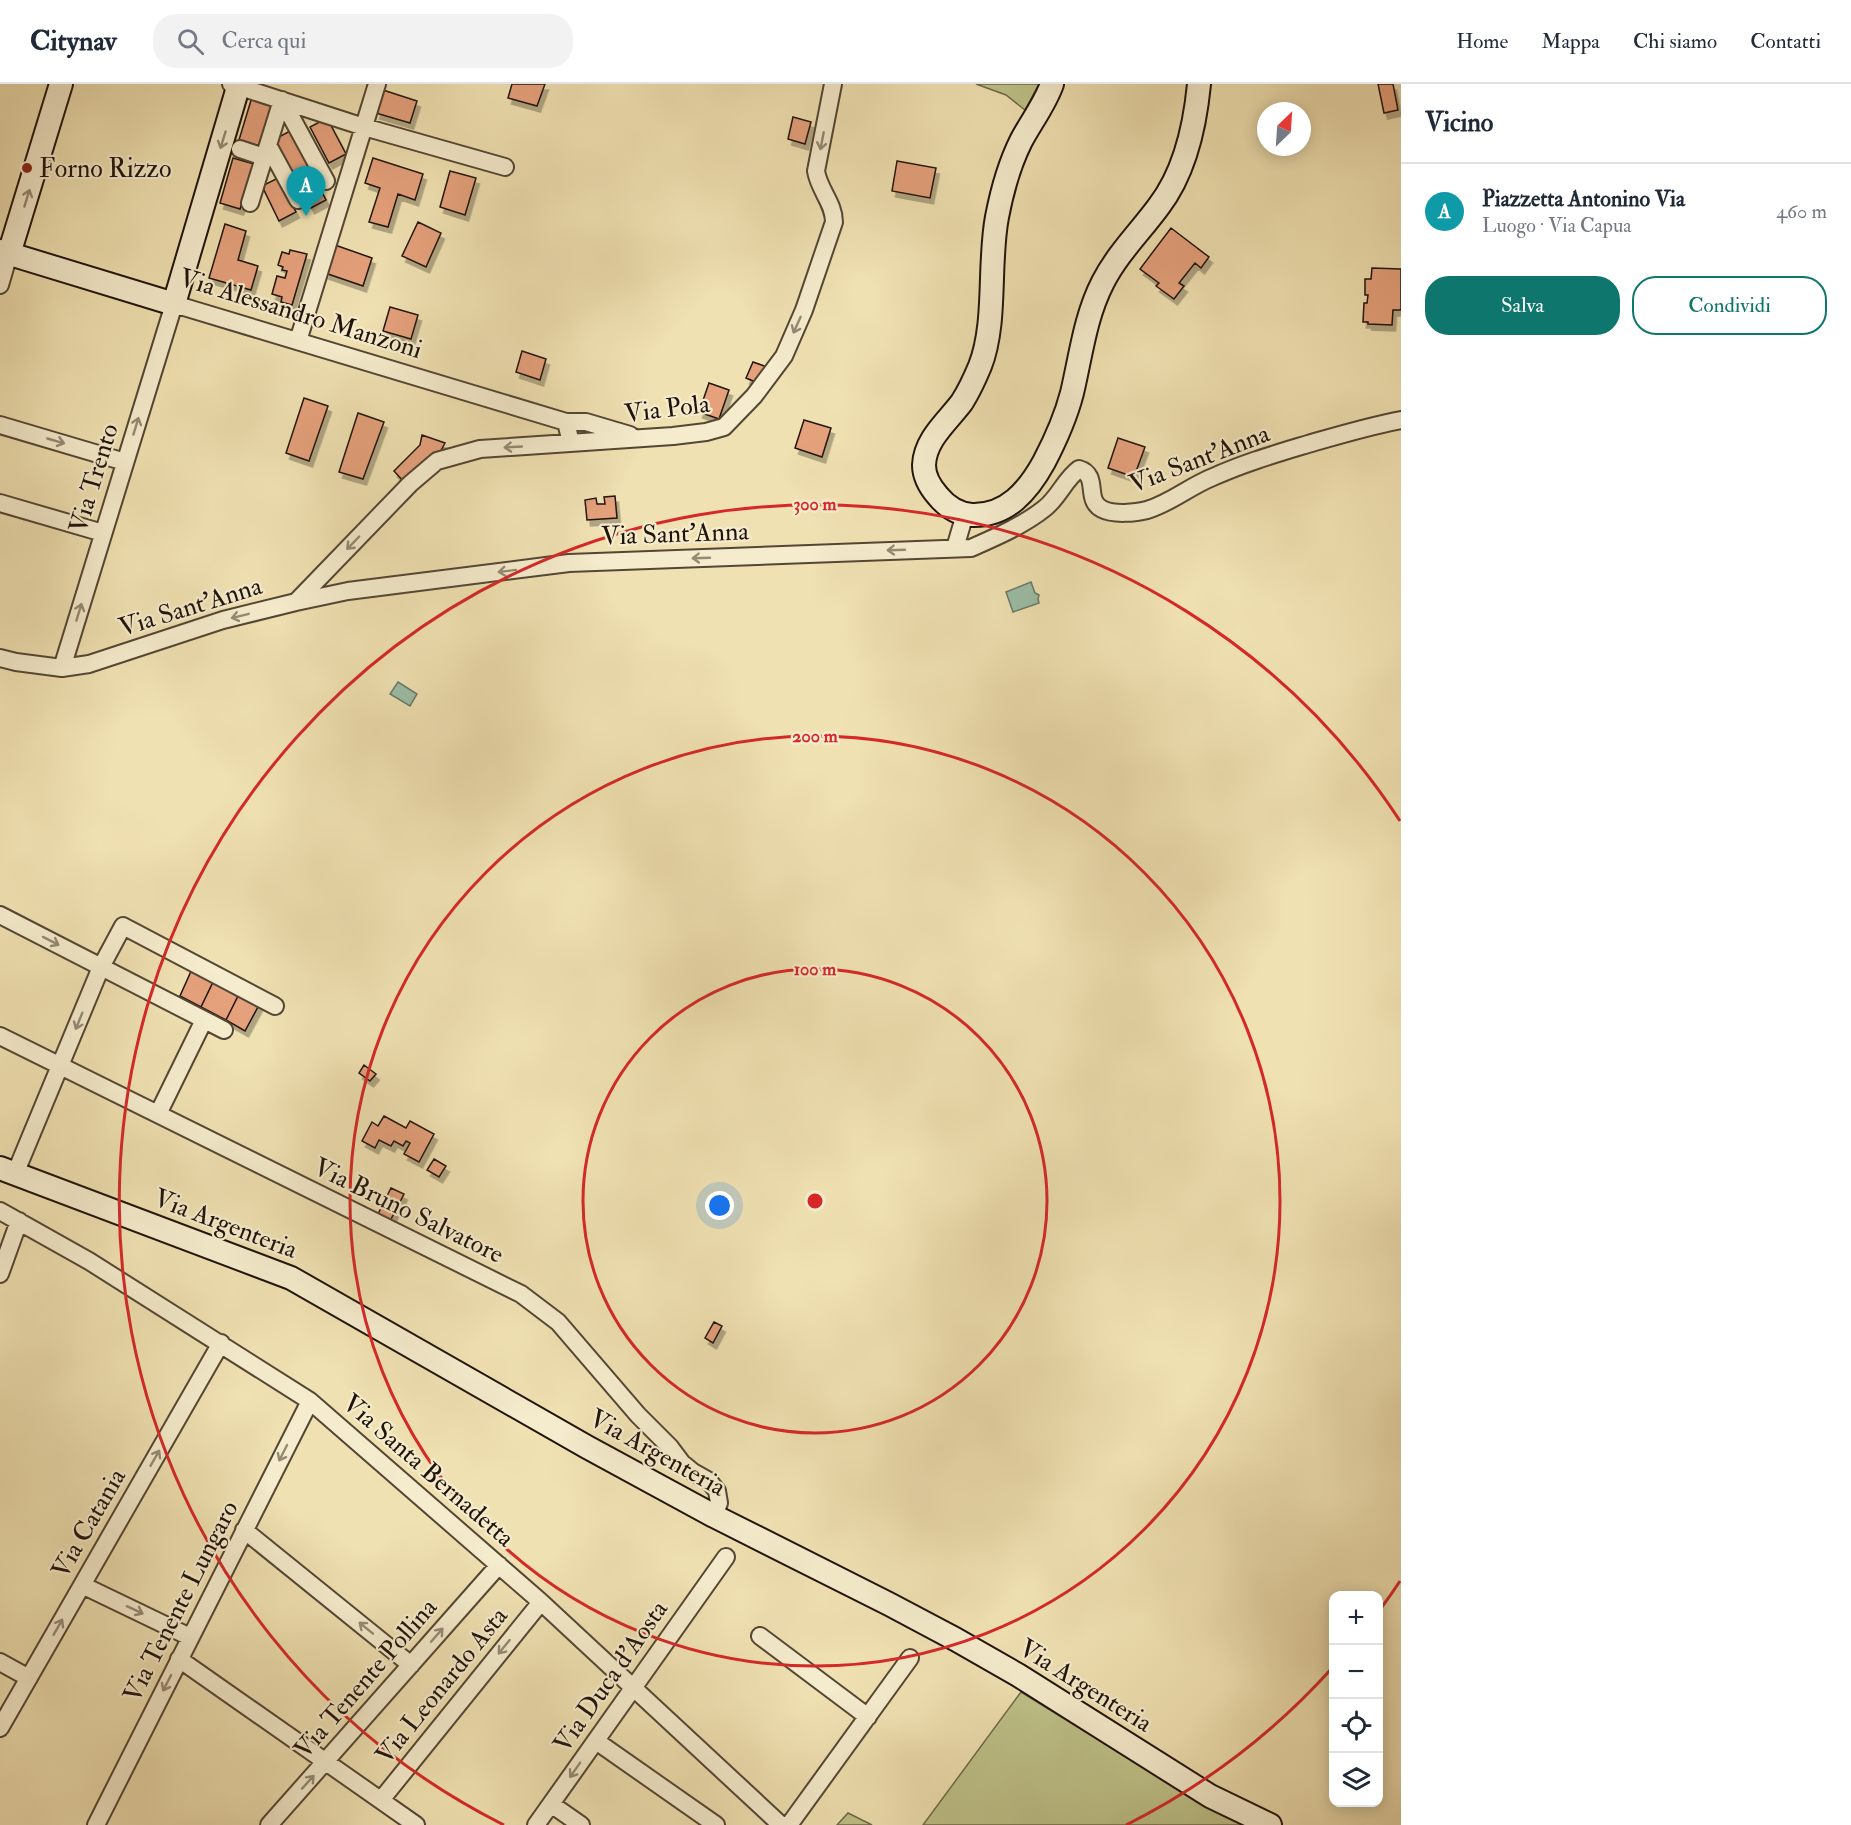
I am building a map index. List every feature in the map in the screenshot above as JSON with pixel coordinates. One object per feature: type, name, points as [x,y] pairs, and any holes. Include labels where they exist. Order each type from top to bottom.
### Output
[{"type":"main road","points":[[5,252],[61,84]]},
{"type":"main road","points":[[1052,84],[1013,158],[1002,194],[994,235],[988,336],[981,364],[963,400],[938,430],[926,453],[924,466],[926,479],[934,492],[944,504],[965,514],[981,515],[996,512],[1011,504],[1028,487],[1044,463],[1072,395],[1090,312],[1117,256],[1171,189],[1193,130],[1199,84]]},
{"type":"main road","points":[[174,304],[236,85]]},
{"type":"main road","name":"Via Alessandro Manzoni","points":[[5,252],[174,304]]},
{"type":"main road","name":"Via Argenteria","points":[[8,1171],[291,1278],[587,1447],[714,1516],[889,1604],[1018,1675],[1210,1796],[1270,1825]]},
{"type":"street","points":[[298,341],[377,84]]},
{"type":"street","name":"Via Pola","points":[[296,602],[410,484],[437,461],[480,449],[673,436],[724,427],[754,396],[784,356],[804,310],[834,222],[834,212],[817,180],[816,171],[833,84]]},
{"type":"street","points":[[236,85],[364,127],[505,167]]},
{"type":"street","points":[[250,203],[282,100]]},
{"type":"street","points":[[282,100],[326,181]]},
{"type":"street","points":[[240,149],[266,151]]},
{"type":"street","points":[[266,151],[298,200]]},
{"type":"street","points":[[0,285],[5,252]]},
{"type":"street","name":"Via Alessandro Manzoni","points":[[174,304],[566,422],[586,422],[643,438]]},
{"type":"street","name":"Via Trento","points":[[62,668],[174,304]]},
{"type":"street","name":"Via Sant'Anna","points":[[0,658],[62,668],[89,664],[223,620],[348,591],[569,563],[971,548],[1020,524],[1046,507],[1072,474],[1079,469],[1086,471],[1090,477],[1095,502],[1102,509],[1130,513],[1149,509],[1207,479],[1245,463],[1363,428],[1401,420]]},
{"type":"street","points":[[566,422],[572,443]]},
{"type":"street","points":[[0,425],[125,462]]},
{"type":"street","points":[[0,503],[103,533]]},
{"type":"street","points":[[955,548],[965,514]]},
{"type":"street","points":[[0,915],[224,1030]]},
{"type":"street","points":[[8,1171],[61,1066],[101,967],[123,926],[275,1006]]},
{"type":"street","points":[[158,1114],[204,1020]]},
{"type":"street","name":"Via Bruno Salvatore","points":[[0,1036],[521,1294],[558,1322],[682,1463],[709,1481],[717,1491],[720,1503],[714,1516]]},
{"type":"street","name":"Via Santa Bernadetta","points":[[0,1211],[89,1260],[309,1401],[499,1564],[781,1825]]},
{"type":"street","points":[[0,1274],[19,1221]]},
{"type":"street","name":"Via Catania","points":[[0,1728],[221,1343]]},
{"type":"street","name":"Via Tenente Lungaro","points":[[96,1825],[309,1401]]},
{"type":"street","points":[[244,1530],[411,1665]]},
{"type":"street","name":"Via Duca d'Aosta","points":[[536,1825],[726,1557]]},
{"type":"street","name":"Via Tenente Pollina","points":[[269,1825],[499,1564]]},
{"type":"street","points":[[82,1585],[190,1637]]},
{"type":"street","name":"Via Leonardo Asta","points":[[381,1800],[541,1602]]},
{"type":"street","points":[[760,1636],[868,1717]]},
{"type":"street","points":[[789,1825],[910,1658]]},
{"type":"street","points":[[179,1659],[416,1825]]},
{"type":"street","points":[[0,1662],[29,1678]]},
{"type":"street","points":[[596,1741],[716,1825]]},
{"type":"street","points":[[551,1804],[580,1825]]},
{"type":"green space","points":[[976,84],[1039,84],[1025,110],[1006,95]]},
{"type":"green space","points":[[1021,1692],[1186,1794],[1246,1825],[923,1825]]},
{"type":"green space","points":[[848,1813],[872,1825],[837,1825]]},
{"type":"shaded area","points":[[1031,582],[1035,593],[1039,595],[1039,603],[1013,612],[1006,592]]},
{"type":"shaded area","points":[[398,682],[417,694],[410,706],[390,694]]},
{"type":"building","points":[[512,84],[545,84],[537,106],[508,98]]},
{"type":"building","points":[[1378,84],[1393,84],[1398,110],[1384,113]]},
{"type":"building","points":[[383,90],[417,101],[410,123],[376,113]]},
{"type":"building","points":[[252,97],[272,103],[260,146],[239,140]]},
{"type":"building","points":[[793,117],[811,122],[805,144],[788,139]]},
{"type":"building","points":[[327,118],[346,154],[329,163],[310,127]]},
{"type":"building","points":[[290,131],[326,200],[311,208],[275,139]]},
{"type":"building","points":[[233,158],[254,164],[240,209],[220,203]]},
{"type":"building","points":[[373,158],[423,174],[415,200],[398,194],[388,227],[369,222],[380,188],[365,183]]},
{"type":"building","points":[[897,161],[936,168],[930,198],[892,191]]},
{"type":"building","points":[[450,171],[476,178],[465,215],[440,207]]},
{"type":"building","points":[[278,178],[296,212],[279,221],[262,186]]},
{"type":"building","points":[[418,222],[441,233],[426,267],[402,256]]},
{"type":"building","points":[[225,224],[246,231],[238,260],[258,266],[251,290],[209,278]]},
{"type":"building","points":[[1171,228],[1209,257],[1201,268],[1195,263],[1179,283],[1184,286],[1174,299],[1156,286],[1159,283],[1140,269]]},
{"type":"building","points":[[335,245],[372,258],[363,286],[325,273]]},
{"type":"building","points":[[290,250],[307,254],[292,305],[281,302],[282,297],[272,294],[277,276],[285,278],[287,271],[282,270],[283,267],[278,265],[282,252],[289,254]]},
{"type":"building","points":[[1372,268],[1401,269],[1401,310],[1393,310],[1392,325],[1363,322],[1364,303],[1367,303],[1368,295],[1365,295],[1365,279],[1371,279]]},
{"type":"building","points":[[390,307],[418,315],[411,339],[383,331]]},
{"type":"building","points":[[522,351],[546,359],[540,380],[516,372]]},
{"type":"building","points":[[753,362],[770,368],[758,383],[746,378]]},
{"type":"building","points":[[709,383],[729,390],[719,419],[699,412]]},
{"type":"building","points":[[304,398],[328,406],[309,461],[286,453]]},
{"type":"building","points":[[358,413],[384,422],[363,479],[339,472]]},
{"type":"building","points":[[804,420],[831,428],[822,457],[795,448]]},
{"type":"building","points":[[422,435],[445,443],[439,454],[404,482],[394,471],[420,445]]},
{"type":"building","points":[[1118,438],[1145,447],[1134,477],[1108,468]]},
{"type":"building","points":[[615,496],[617,518],[587,520],[585,500],[596,498],[597,504],[605,504],[604,497]]},
{"type":"building","points":[[192,969],[214,980],[201,1007],[180,996]]},
{"type":"building","points":[[214,980],[239,994],[226,1020],[201,1007]]},
{"type":"building","points":[[239,994],[259,1005],[245,1031],[226,1020]]},
{"type":"building","points":[[364,1065],[376,1074],[370,1081],[359,1073]]},
{"type":"building","points":[[384,1116],[406,1128],[410,1121],[434,1134],[419,1162],[404,1154],[410,1143],[406,1141],[403,1146],[394,1141],[391,1146],[379,1140],[375,1148],[362,1141],[372,1122],[378,1126]]},
{"type":"building","points":[[434,1159],[446,1166],[439,1177],[427,1170]]},
{"type":"building","points":[[391,1188],[404,1194],[389,1223],[377,1216]]},
{"type":"building","points":[[714,1322],[722,1326],[713,1343],[705,1338]]},
{"type":"place","name":"Forno Rizzo","points":[[27,168]]},
{"type":"place","name":"Piazzetta Antonino Via","points":[[306,216]]}]
